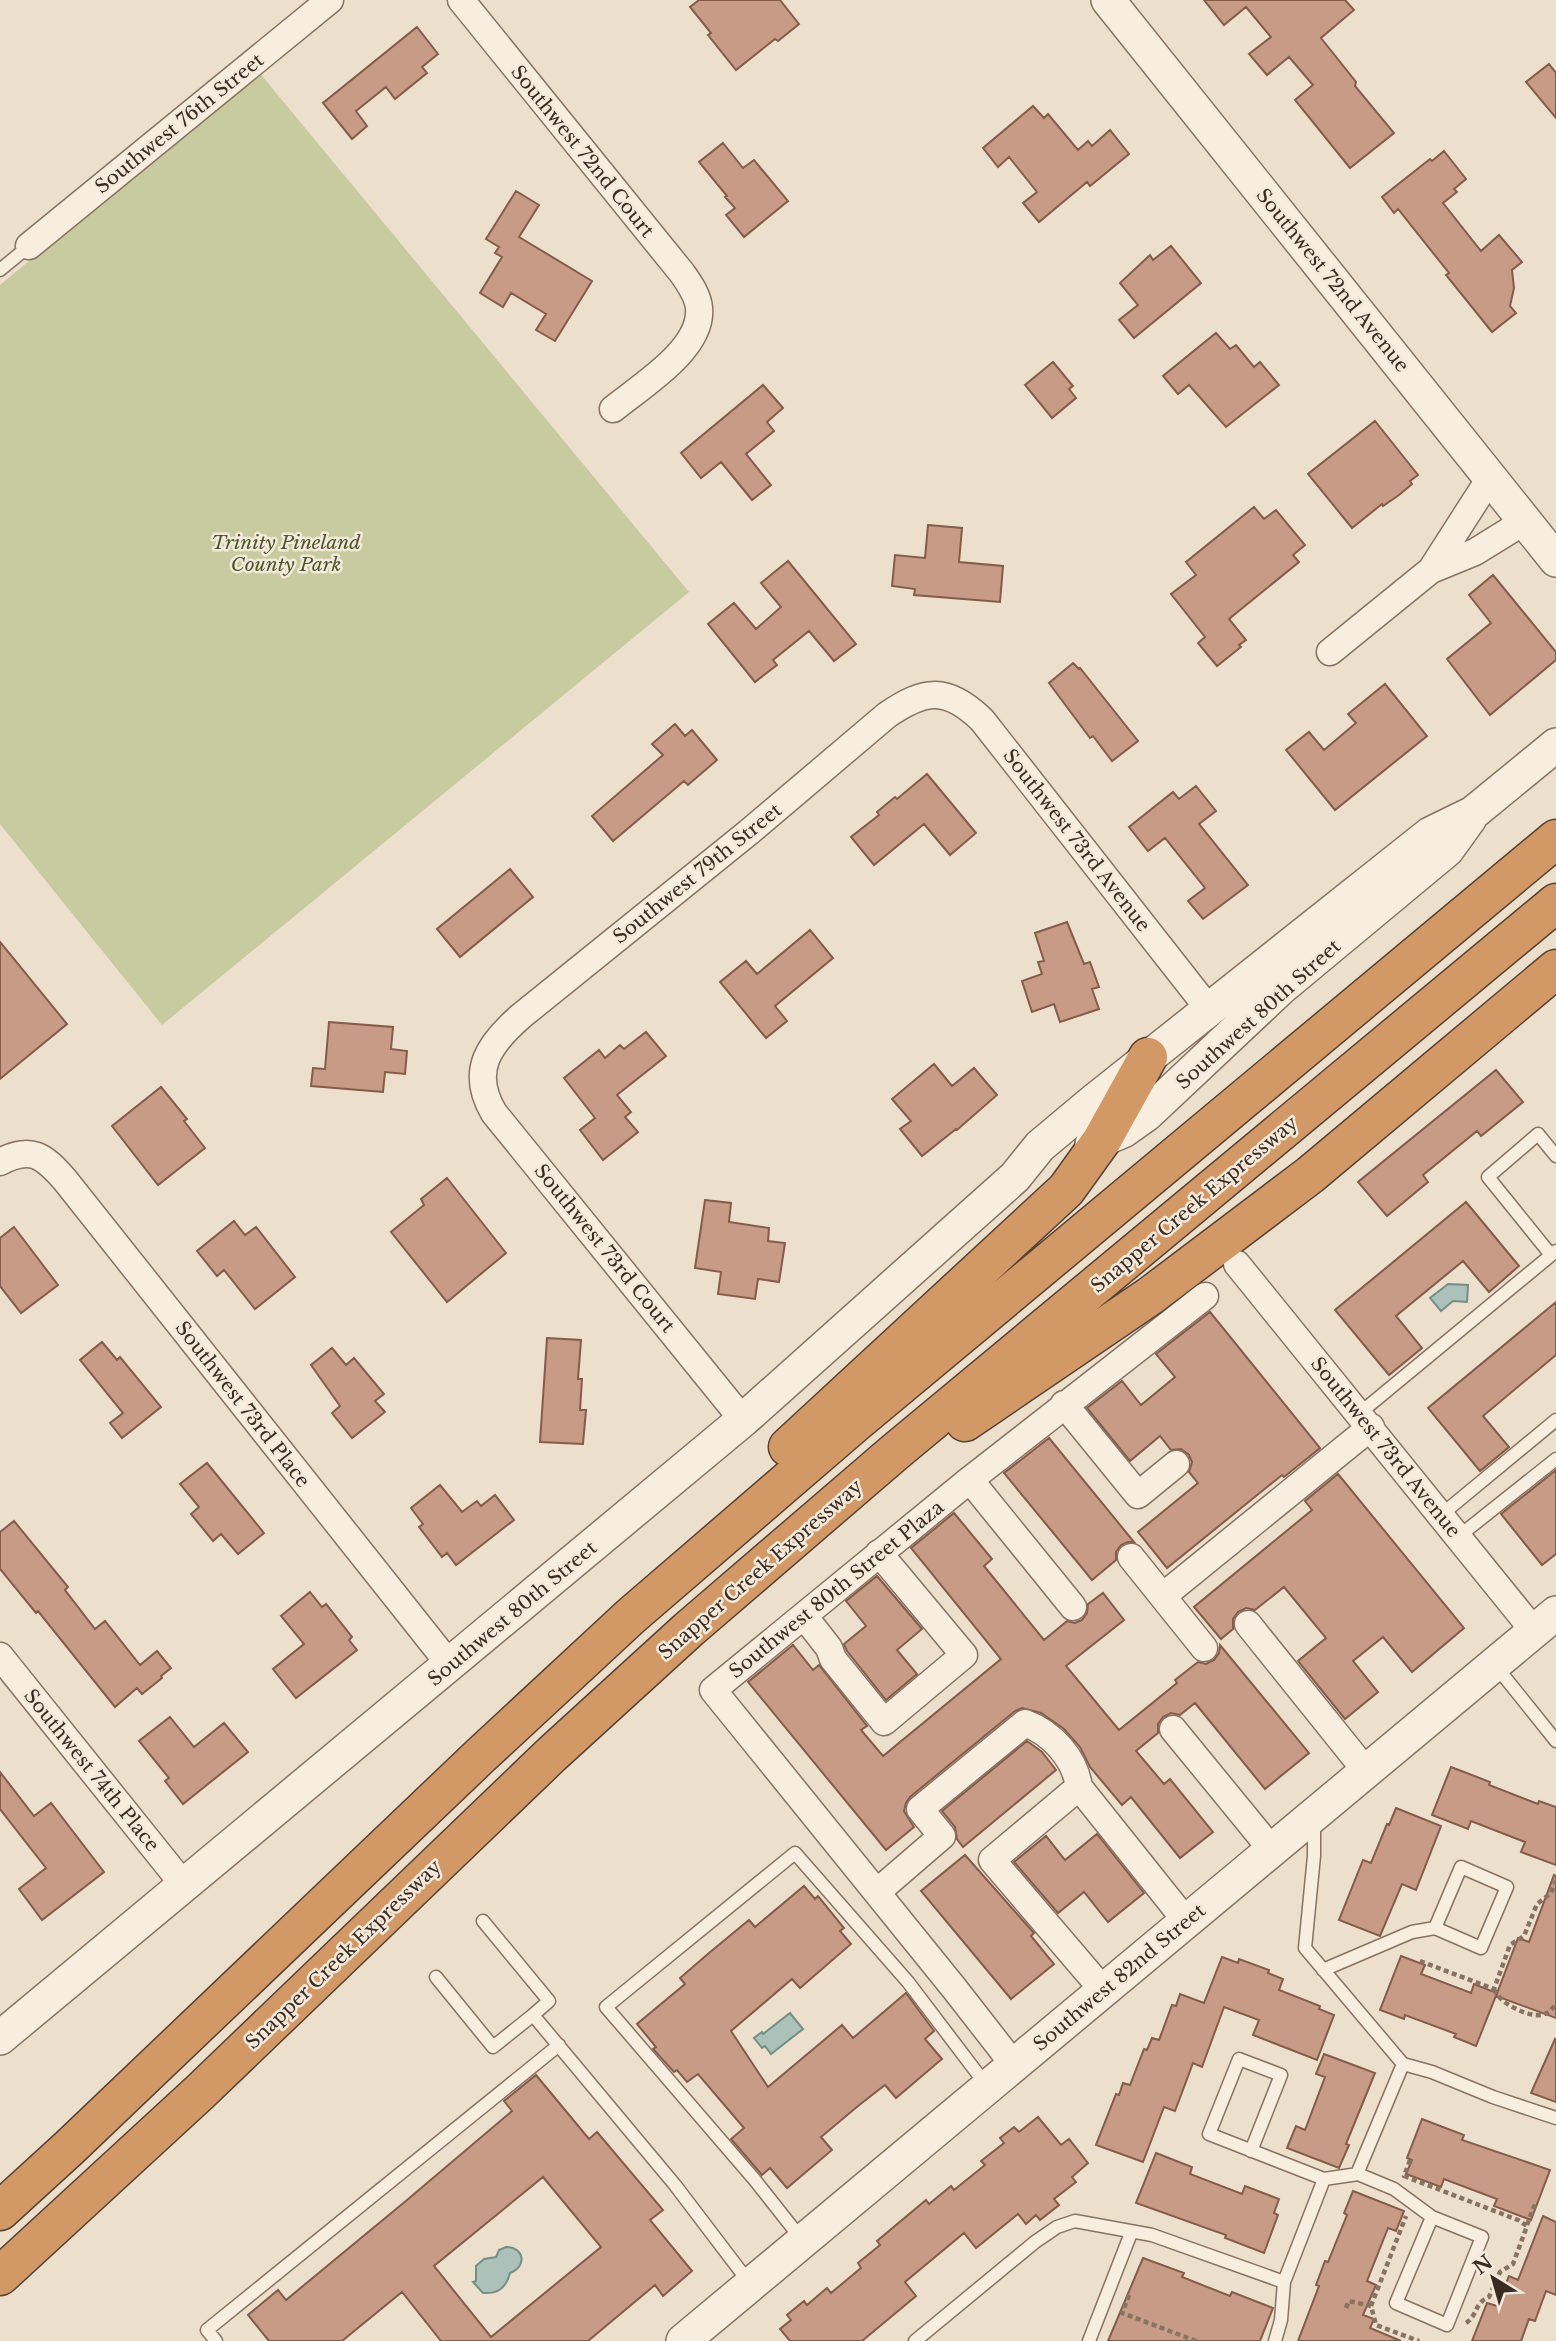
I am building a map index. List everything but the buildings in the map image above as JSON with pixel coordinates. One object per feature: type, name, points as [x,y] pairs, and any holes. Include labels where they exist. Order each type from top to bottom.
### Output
[{"type":"highway","points":[[0,2211],[631,1616],[846,1431],[1556,839]]},
{"type":"highway","name":"Snapper Creek Expressway","points":[[0,2276],[200,2092],[552,1754],[781,1548],[1556,903]]},
{"type":"highway","points":[[781,1548],[1150,1296],[1310,1175],[1556,969]]},
{"type":"highway","points":[[631,1616],[654,1570],[1054,1203],[1102,1140],[1148,1057]]},
{"type":"street","name":"Southwest 76th Street","points":[[29,246],[330,0]]},
{"type":"street","name":"Southwest 72nd Court","points":[[460,0],[682,273],[699,306],[695,331],[682,351],[613,409]]},
{"type":"street","name":"Southwest 72nd Avenue","points":[[1108,0],[1556,560]]},
{"type":"street","points":[[1431,570],[1490,478]]},
{"type":"street","points":[[1330,652],[1431,570],[1475,552],[1525,521]]},
{"type":"street","points":[[1458,528],[1475,552]]},
{"type":"street","name":"Southwest 73rd Avenue","points":[[931,694],[940,694],[956,700],[982,720],[1208,1008]]},
{"type":"street","name":"Southwest 79th Street","points":[[482,1071],[492,1047],[521,1016],[749,832],[874,725],[908,701],[931,694]]},
{"type":"street","name":"Southwest 80th Street","points":[[0,2038],[743,1420],[1015,1177],[1040,1146],[1208,1008],[1361,891],[1430,834],[1473,813],[1556,745]]},
{"type":"street","name":"Southwest 80th Street","points":[[1015,1177],[1124,1131],[1147,1114],[1281,988],[1437,860],[1473,813]]},
{"type":"street","name":"Southwest 73rd Court","points":[[482,1071],[483,1089],[494,1113],[743,1420]]},
{"type":"street","name":"Southwest 73rd Place","points":[[0,1162],[9,1157],[29,1153],[48,1162],[65,1180],[450,1665]]},
{"type":"street","name":"Southwest 73rd Avenue","points":[[1237,1264],[1458,1537],[1545,1622]]},
{"type":"street","name":"Southwest 80th Street Plaza","points":[[1014,2065],[713,1690],[970,1480],[1205,1296]]},
{"type":"street","points":[[1065,1404],[1138,1495],[1177,1464]]},
{"type":"street","points":[[1163,1596],[1365,1420]]},
{"type":"street","points":[[970,1480],[1073,1607]]},
{"type":"street","points":[[804,1616],[829,1648],[833,1659],[884,1722],[964,1655],[879,1553]]},
{"type":"street","points":[[1131,1557],[1205,1648]]},
{"type":"street","name":"Southwest 82nd Street","points":[[683,2341],[1545,1622]]},
{"type":"street","points":[[1248,1624],[1366,1772]]},
{"type":"street","name":"Southwest 74th Place","points":[[0,1656],[183,1884]]},
{"type":"street","points":[[877,1892],[942,1836],[920,1809],[1025,1723],[1036,1727],[1060,1748],[1074,1767],[1079,1787],[1186,1921]]},
{"type":"street","points":[[1173,1729],[1272,1850]]},
{"type":"street","points":[[1079,1787],[992,1860],[1103,1990]]},
{"type":"lane","points":[[0,270],[29,246]]},
{"type":"lane","points":[[1365,1420],[1553,1253],[1488,1177],[1538,1134],[1556,1156]]},
{"type":"lane","points":[[1441,1515],[1556,1420]]},
{"type":"lane","points":[[1458,1537],[1556,1459]]},
{"type":"lane","points":[[1494,1665],[1556,1741]]},
{"type":"lane","points":[[1314,1814],[1314,1856],[1305,1948],[1403,2064],[1432,2072],[1493,2097],[1556,2118]]},
{"type":"lane","points":[[803,2241],[754,2179],[606,2007],[795,1853],[908,1982],[987,2086]]},
{"type":"lane","points":[[1323,1970],[1412,1932],[1435,1928],[1481,1948],[1507,1887],[1461,1867],[1435,1928]]},
{"type":"lane","points":[[436,1977],[493,2047],[549,2001],[483,1921]]},
{"type":"lane","points":[[533,2015],[702,2221],[751,2286]]},
{"type":"lane","points":[[216,2341],[207,2330],[559,2045]]},
{"type":"lane","points":[[1251,2151],[1281,2075],[1239,2059],[1209,2134],[1251,2151],[1324,2179],[1357,2174],[1394,2189],[1432,2217],[1482,2237],[1447,2325],[1396,2303],[1432,2217]]},
{"type":"lane","points":[[1357,2174],[1403,2064]]},
{"type":"lane","points":[[1275,2341],[1281,2320],[1284,2282],[1324,2179]]},
{"type":"lane","points":[[915,2341],[1035,2242],[1057,2227],[1075,2221],[1152,2235],[1284,2282]]},
{"type":"lane","points":[[1089,2341],[1131,2233]]},
{"type":"path","points":[[1494,1989],[1503,2002],[1538,2015],[1547,2013],[1556,2004]]},
{"type":"path","points":[[1527,2226],[1535,2204]]},
{"type":"path","points":[[1408,2211],[1371,2306],[1376,2325],[1419,2341]]},
{"type":"path","points":[[1129,2295],[1122,2313],[1196,2341]]},
{"type":"path","points":[[1346,2308],[1349,2301],[1371,2306]]},
{"type":"path","points":[[1172,2341],[1175,2333]]},
{"type":"green space","name":"Trinity Pineland County Park","points":[[258,71],[689,592],[162,1025],[0,824],[0,285]]},
{"type":"shaded area","points":[[1448,1284],[1468,1285],[1467,1302],[1453,1301],[1441,1311],[1430,1298]]},
{"type":"shaded area","points":[[790,2013],[803,2029],[771,2054],[754,2038]]},
{"type":"shaded area","points":[[506,2247],[517,2250],[520,2254],[522,2258],[519,2266],[510,2273],[501,2289],[483,2293],[473,2282],[476,2281],[476,2266],[484,2259],[496,2257],[499,2250]]}]
